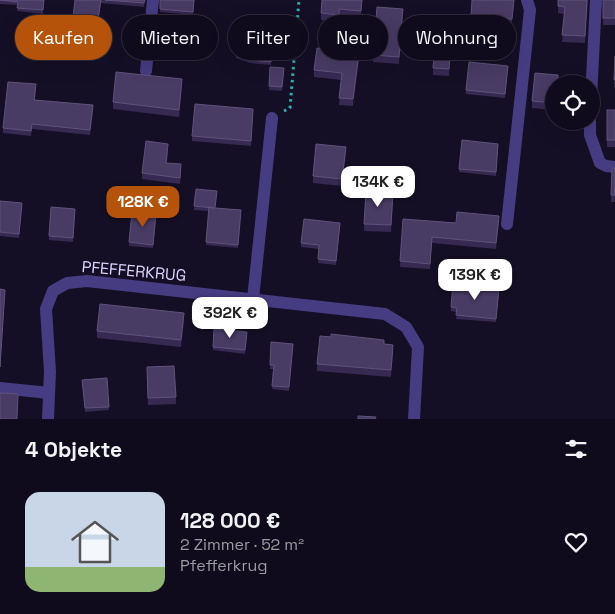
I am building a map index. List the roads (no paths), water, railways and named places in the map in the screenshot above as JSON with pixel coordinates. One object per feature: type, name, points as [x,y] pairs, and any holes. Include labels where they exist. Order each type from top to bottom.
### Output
[{"type":"street","points":[[146,71],[153,0]]},
{"type":"street","points":[[507,224],[530,10],[527,0]]},
{"type":"street","points":[[592,75],[596,0]]},
{"type":"street","points":[[253,299],[272,118]]},
{"type":"street","points":[[590,130],[600,163],[615,167]]},
{"type":"street","name":"PFEFFERKRUG","points":[[48,419],[50,372],[46,309],[53,291],[67,283],[86,281],[385,314],[406,327],[418,347],[414,419]]},
{"type":"street","points":[[0,388],[49,393]]}]
